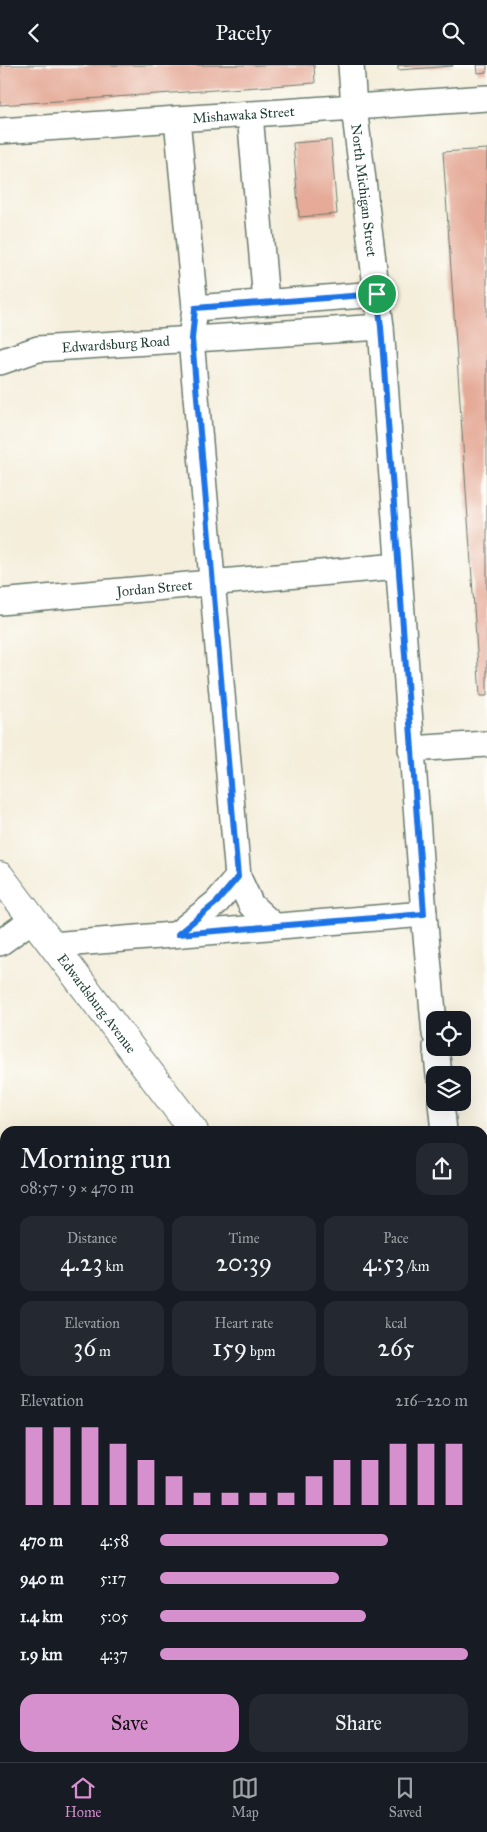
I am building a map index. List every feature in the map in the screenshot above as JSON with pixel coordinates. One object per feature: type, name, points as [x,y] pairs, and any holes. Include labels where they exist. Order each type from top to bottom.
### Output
[{"type":"main road","name":"Edwardsburg Avenue","points":[[0,876],[190,1126]]},
{"type":"street","name":"North Michigan Street","points":[[351,65],[354,107],[381,327],[411,749],[433,1011]]},
{"type":"street","name":"Mishawaka Street","points":[[0,131],[487,98]]},
{"type":"street","points":[[250,114],[266,302]]},
{"type":"street","points":[[177,119],[195,308],[192,339],[238,877],[251,905],[274,926]]},
{"type":"street","points":[[195,308],[377,294]]},
{"type":"street","name":"Edwardsburg Road","points":[[0,362],[38,349],[381,327]]},
{"type":"street","name":"Jordan Street","points":[[0,602],[398,566]]},
{"type":"street","points":[[411,749],[487,744]]},
{"type":"street","points":[[178,934],[217,902],[238,877]]},
{"type":"street","points":[[52,945],[424,914]]},
{"type":"street","points":[[0,943],[33,919]]},
{"type":"street","points":[[442,1111],[443,1126]]},
{"type":"building","points":[[0,65],[314,65],[315,83],[0,105]]},
{"type":"building","points":[[398,65],[453,65],[453,66],[398,70]]},
{"type":"building","points":[[477,65],[487,65],[487,72],[478,73]]},
{"type":"building","points":[[331,140],[337,214],[299,217],[293,143]]},
{"type":"building","points":[[487,149],[487,696],[480,696],[443,152]]},
{"type":"route","points":[[377,294],[424,914],[178,934],[217,902],[238,877],[192,339],[195,308],[377,294]]}]
